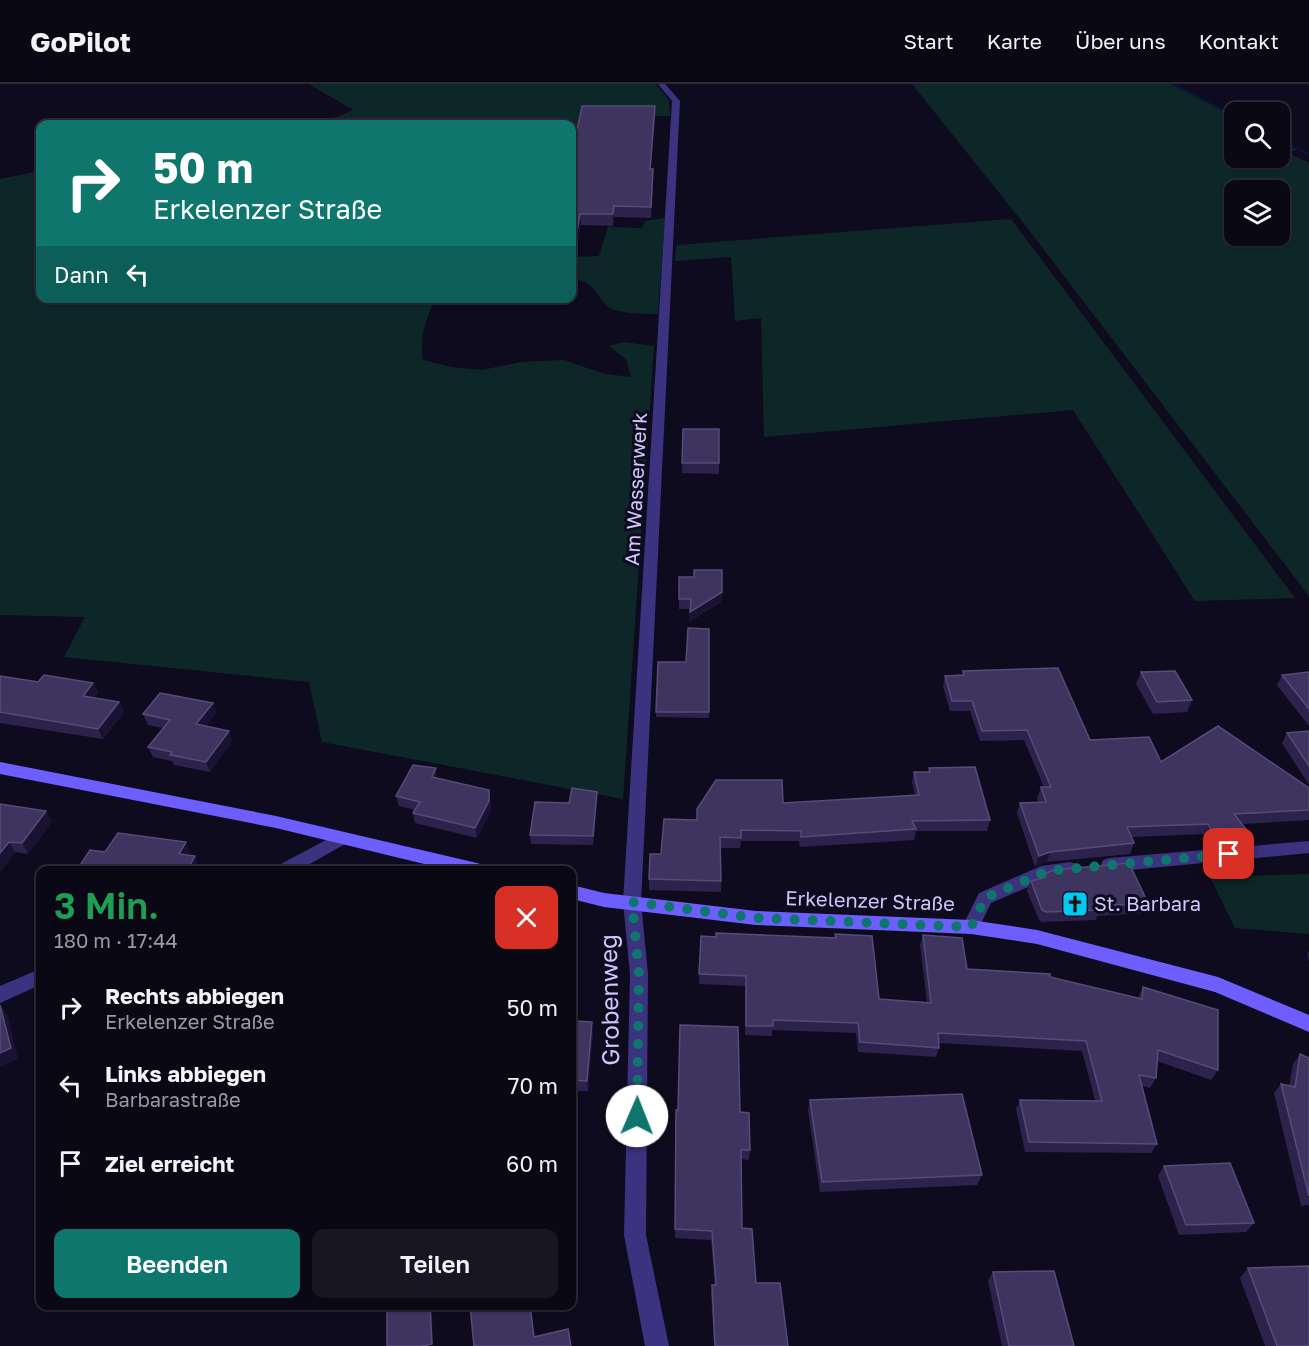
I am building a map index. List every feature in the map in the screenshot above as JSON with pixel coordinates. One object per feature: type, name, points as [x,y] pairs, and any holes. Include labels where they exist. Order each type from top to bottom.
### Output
[{"type":"main road","points":[[0,768],[276,822],[460,866]]},
{"type":"main road","name":"Erkelenzer Straße","points":[[576,893],[604,900],[756,918],[971,927],[1037,937],[1218,985],[1309,1024]]},
{"type":"street","name":"Am Wasserwerk","points":[[632,902],[676,101],[661,84]]},
{"type":"street","points":[[292,866],[341,838]]},
{"type":"street","points":[[971,927],[985,898],[1047,871],[1309,847]]},
{"type":"street","name":"Grobenweg","points":[[632,902],[639,974],[634,1235],[657,1346]]},
{"type":"street","points":[[0,994],[36,979]]},
{"type":"green space","points":[[309,84],[656,84],[669,100],[670,116],[582,116],[576,148],[576,120],[316,120],[337,117],[353,110]]},
{"type":"green space","points":[[912,84],[1171,84],[1224,112],[1224,168],[1290,168],[1290,154],[1309,163],[1309,596],[1025,225]]},
{"type":"green space","points":[[36,172],[36,303],[433,303],[424,328],[423,360],[451,367],[482,370],[521,362],[563,360],[605,374],[631,377],[626,359],[609,346],[624,342],[654,346],[623,799],[322,742],[309,682],[64,657],[85,617],[0,615],[0,179]]},
{"type":"green space","points":[[665,218],[658,314],[615,310],[604,303],[588,284],[576,279],[576,257],[599,256],[608,227],[642,228],[645,221]]},
{"type":"green space","points":[[1011,219],[1295,598],[1195,601],[1073,410],[764,437],[761,318],[735,321],[731,257],[675,261],[676,245]]},
{"type":"green space","points":[[1309,874],[1309,934],[1235,928],[1210,877]]},
{"type":"building","points":[[582,106],[655,106],[650,169],[653,169],[651,207],[614,206],[613,214],[580,214],[576,237],[576,135]]},
{"type":"building","points":[[683,429],[719,429],[719,463],[682,463]]},
{"type":"building","points":[[694,570],[722,570],[722,592],[690,612],[691,599],[679,599],[679,577],[694,577]]},
{"type":"building","points":[[688,628],[709,629],[709,712],[656,712],[658,662],[686,662]]},
{"type":"building","points":[[1058,668],[1090,740],[1149,737],[1161,762],[1218,726],[1309,788],[1309,810],[1234,814],[1250,834],[1215,837],[1208,824],[1127,827],[1134,843],[1050,852],[1039,856],[1020,803],[1046,802],[1041,787],[1051,787],[1027,730],[982,731],[972,701],[952,701],[945,676],[964,675],[963,671]]},
{"type":"building","points":[[1175,671],[1192,700],[1157,702],[1141,672]]},
{"type":"building","points":[[1309,672],[1309,709],[1282,675]]},
{"type":"building","points":[[44,675],[93,683],[83,696],[119,702],[98,729],[0,712],[0,676],[38,682]]},
{"type":"building","points":[[160,693],[213,703],[196,724],[229,731],[206,762],[170,755],[172,752],[148,747],[170,720],[143,714]]},
{"type":"building","points":[[1309,731],[1309,766],[1287,733]]},
{"type":"building","points":[[413,765],[436,768],[432,777],[489,790],[489,801],[475,828],[413,813],[420,802],[396,796]]},
{"type":"building","points":[[975,767],[990,820],[912,821],[916,829],[801,837],[801,831],[741,830],[741,838],[720,837],[721,881],[649,879],[650,854],[661,854],[664,819],[697,820],[697,809],[716,780],[782,780],[783,803],[919,795],[914,772],[930,772],[929,768]]},
{"type":"building","points":[[572,788],[597,792],[593,836],[530,835],[535,802],[569,803]]},
{"type":"building","points":[[0,804],[46,811],[22,843],[9,842],[0,853]]},
{"type":"building","points":[[118,833],[186,842],[179,854],[195,856],[189,866],[80,866],[90,850],[105,852]]},
{"type":"building","points":[[1129,863],[1148,903],[1098,906],[1100,910],[1046,912],[1042,910],[1031,881],[1046,877],[1045,874],[1053,870]]},
{"type":"building","points":[[716,933],[836,938],[835,934],[872,936],[879,999],[931,1003],[923,935],[962,938],[967,969],[1050,974],[1050,977],[1142,999],[1143,987],[1218,1010],[1218,1070],[1158,1050],[1156,1078],[1139,1075],[1157,1144],[1029,1142],[1020,1100],[1102,1101],[1086,1041],[938,1033],[939,1048],[860,1042],[858,1023],[773,1020],[773,1026],[746,1026],[746,976],[699,974],[701,936],[716,937]]},
{"type":"building","points":[[0,1005],[11,1048],[0,1053]]},
{"type":"building","points":[[576,1021],[592,1022],[587,1081],[576,1080]]},
{"type":"building","points":[[680,1025],[738,1027],[740,1112],[749,1113],[750,1150],[741,1150],[742,1228],[752,1229],[756,1283],[780,1283],[788,1346],[715,1346],[712,1285],[716,1285],[712,1231],[675,1229],[676,1110],[678,1110]]},
{"type":"building","points":[[1300,1054],[1309,1058],[1309,1196],[1281,1084],[1295,1087]]},
{"type":"building","points":[[962,1094],[982,1175],[822,1182],[810,1100]]},
{"type":"building","points":[[1230,1163],[1254,1223],[1186,1225],[1164,1166]]},
{"type":"building","points":[[1309,1266],[1309,1346],[1277,1346],[1248,1268]]},
{"type":"building","points":[[1054,1271],[1074,1346],[1009,1346],[993,1272]]},
{"type":"building","points":[[387,1310],[430,1310],[432,1344],[387,1346]]},
{"type":"building","points":[[470,1310],[531,1310],[534,1337],[568,1329],[571,1346],[474,1346]]},
{"type":"waterway","points":[[1173,84],[1224,111]]},
{"type":"waterway","points":[[1290,145],[1309,155]]},
{"type":"place","name":"St. Barbara","points":[[1075,904]]},
{"type":"route","points":[[637,1116],[639,974],[632,902],[756,918],[874,925],[971,927],[985,898],[1047,871],[1229,854]]}]
